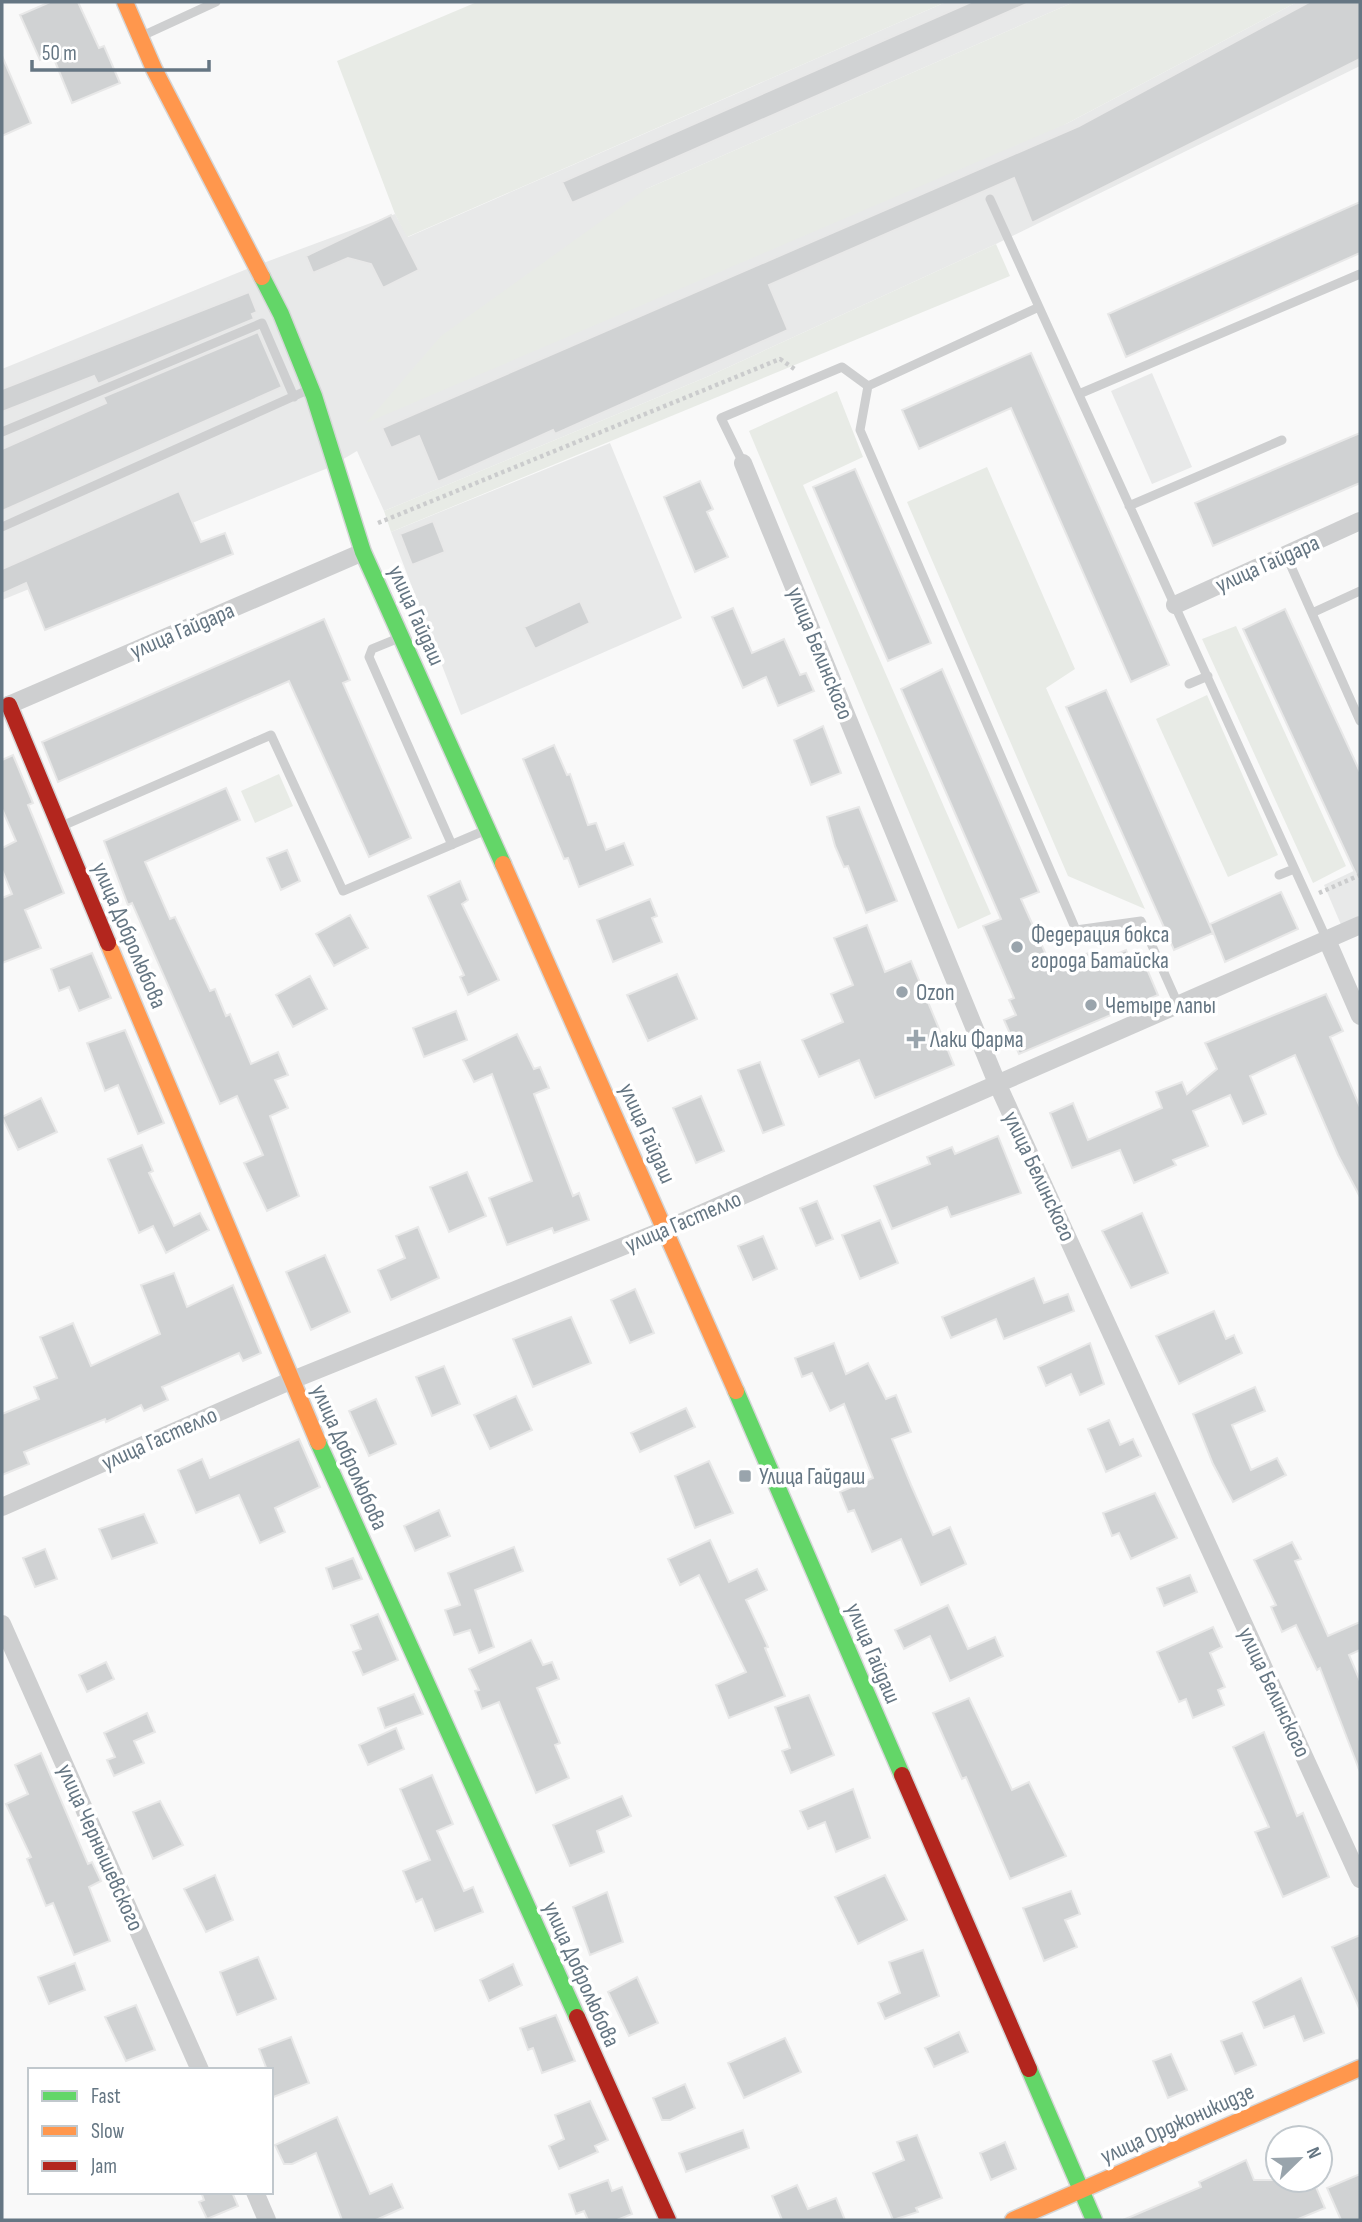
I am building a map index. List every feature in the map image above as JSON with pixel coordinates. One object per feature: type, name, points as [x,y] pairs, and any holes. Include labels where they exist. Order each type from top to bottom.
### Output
[{"type":"street","name":"улица Гайдаш","points":[[125,2],[154,69],[281,314],[312,388],[363,552],[666,1229],[1094,2220]]},
{"type":"street","name":"улица Белинского","points":[[743,463],[997,1083],[1360,1879]]},
{"type":"street","name":"улица Гайдара","points":[[1175,605],[1360,521]]},
{"type":"street","name":"улица Гайдара","points":[[6,707],[363,552]]},
{"type":"street","name":"улица Добролюбова","points":[[6,707],[60,826],[290,1381],[668,2220]]},
{"type":"street","name":"улица Гастелло","points":[[2,1507],[290,1381],[666,1229],[1360,925]]},
{"type":"street","points":[[1327,940],[1360,1016]]},
{"type":"street","name":"улица Чернышевского","points":[[2,1624],[199,2068]]},
{"type":"street","name":"улица Орджоникидзе","points":[[1013,2220],[1360,2068]]},
{"type":"street","points":[[256,2194],[267,2220]]},
{"type":"lane","points":[[140,37],[216,2]]},
{"type":"lane","points":[[990,199],[1327,940]]},
{"type":"lane","points":[[1079,394],[1360,274]]},
{"type":"lane","points":[[868,386],[1039,307]]},
{"type":"lane","points":[[2,432],[262,323],[293,397]]},
{"type":"lane","points":[[743,463],[721,418],[842,367],[868,386]]},
{"type":"lane","points":[[868,386],[860,430],[1076,930],[1141,921],[1178,1004]]},
{"type":"lane","points":[[2,527],[312,388]]},
{"type":"lane","points":[[1129,506],[1282,440]]},
{"type":"lane","points":[[1286,555],[1360,721]]},
{"type":"lane","points":[[1312,613],[1360,591]]},
{"type":"lane","points":[[401,637],[373,649],[369,657],[452,845]]},
{"type":"lane","points":[[1189,684],[1208,676]]},
{"type":"lane","points":[[60,826],[271,735],[343,891],[488,829]]},
{"type":"lane","points":[[1279,875],[1294,869]]},
{"type":"path","points":[[357,532],[780,359],[811,380]]},
{"type":"path","points":[[1308,898],[1360,875]]},
{"type":"shaded area","points":[[477,2],[946,2],[407,237],[395,214],[337,61]]},
{"type":"shaded area","points":[[946,2],[1074,2],[646,189],[1066,124],[1297,2],[1360,2],[1360,66],[996,244],[709,376],[384,511],[357,451],[328,468],[2,600],[2,369],[247,269],[395,214],[408,237]]},
{"type":"shaded area","points":[[1074,2],[1297,2],[1066,124],[366,423],[441,336],[646,189]]},
{"type":"shaded area","points":[[996,244],[1010,276],[391,532],[384,511],[709,376]]},
{"type":"shaded area","points":[[1152,373],[1192,467],[1152,484],[1111,391]]},
{"type":"shaded area","points":[[837,391],[863,457],[803,485],[991,914],[958,929],[749,431]]},
{"type":"shaded area","points":[[610,443],[682,618],[461,715],[391,532]]},
{"type":"shaded area","points":[[987,467],[1075,669],[1046,688],[1145,909],[1068,876],[907,502]]},
{"type":"shaded area","points":[[1236,626],[1346,866],[1313,883],[1202,639]]},
{"type":"shaded area","points":[[1207,695],[1278,855],[1228,877],[1156,719]]},
{"type":"shaded area","points":[[279,774],[293,806],[255,823],[241,791]]},
{"type":"shaded area","points":[[1360,868],[1360,918],[1342,927],[1324,885]]},
{"type":"building","points":[[50,2],[78,2],[99,48],[104,46],[120,83],[72,103],[52,54],[40,60],[20,15]]},
{"type":"building","points":[[971,2],[1031,2],[572,203],[562,182]]},
{"type":"building","points":[[1309,2],[1360,2],[1360,59],[1032,223],[1014,178],[769,285],[788,330],[555,434],[553,430],[438,482],[419,436],[391,448],[382,428],[1079,126]]},
{"type":"building","points":[[2,56],[31,123],[2,136]]},
{"type":"building","points":[[1360,202],[1360,253],[1126,357],[1108,314]]},
{"type":"building","points":[[391,215],[419,270],[383,288],[371,264],[348,258],[313,273],[306,256]]},
{"type":"building","points":[[249,292],[257,312],[252,314],[254,319],[98,384],[94,376],[2,412],[2,389]]},
{"type":"building","points":[[258,332],[282,387],[2,511],[2,449],[106,403],[103,397]]},
{"type":"building","points":[[1031,353],[1169,665],[1131,682],[1011,408],[919,449],[902,410]]},
{"type":"building","points":[[1360,433],[1360,483],[1213,546],[1195,503]]},
{"type":"building","points":[[855,469],[931,643],[888,661],[813,487]]},
{"type":"building","points":[[700,481],[713,509],[707,512],[728,557],[695,572],[664,497]]},
{"type":"building","points":[[179,491],[201,542],[225,533],[233,554],[45,630],[26,583],[2,594],[2,569]]},
{"type":"building","points":[[433,521],[445,552],[412,565],[400,534]]},
{"type":"building","points":[[580,601],[590,623],[535,649],[524,627]]},
{"type":"building","points":[[733,608],[752,653],[784,639],[800,675],[806,673],[814,691],[778,706],[766,677],[743,688],[712,617]]},
{"type":"building","points":[[1285,609],[1360,772],[1360,883],[1243,629]]},
{"type":"building","points":[[324,619],[350,680],[343,683],[411,838],[369,857],[289,681],[58,782],[42,742]]},
{"type":"building","points":[[942,669],[1039,892],[1021,899],[1052,968],[1091,952],[1096,963],[1126,950],[1130,960],[1141,955],[1158,995],[1019,1054],[1004,1020],[1016,1015],[1009,1000],[1014,998],[983,926],[1001,919],[901,689]]},
{"type":"building","points":[[1106,690],[1213,933],[1174,950],[1066,707]]},
{"type":"building","points":[[823,726],[841,773],[811,785],[794,740]]},
{"type":"building","points":[[554,745],[567,775],[570,774],[588,825],[596,823],[606,850],[624,843],[633,865],[579,887],[568,858],[564,859],[523,759]]},
{"type":"building","points":[[13,755],[33,803],[28,805],[64,893],[25,910],[41,948],[2,963],[2,898],[12,894],[2,870],[2,848],[16,841],[2,809],[2,760]]},
{"type":"building","points":[[226,788],[240,820],[145,862],[170,919],[175,917],[210,991],[215,989],[226,1016],[230,1014],[251,1064],[278,1052],[288,1075],[275,1080],[288,1108],[270,1116],[299,1196],[267,1211],[244,1163],[263,1155],[237,1096],[220,1104],[132,903],[128,905],[104,841]]},
{"type":"building","points":[[859,807],[897,901],[866,913],[848,866],[844,867],[835,846],[827,817]]},
{"type":"building","points":[[287,850],[300,881],[281,890],[267,858]]},
{"type":"building","points":[[460,881],[468,900],[462,904],[499,980],[468,995],[460,977],[464,975],[428,896]]},
{"type":"building","points":[[1281,892],[1298,929],[1225,962],[1210,924]]},
{"type":"building","points":[[650,899],[657,916],[652,918],[662,942],[613,962],[597,920]]},
{"type":"building","points":[[350,915],[368,948],[334,966],[316,934]]},
{"type":"building","points":[[867,925],[885,972],[911,961],[954,1065],[875,1098],[859,1060],[819,1077],[802,1040],[843,1022],[831,994],[853,985],[834,938]]},
{"type":"building","points":[[92,953],[111,998],[79,1011],[69,987],[59,991],[51,969]]},
{"type":"building","points":[[677,974],[697,1019],[648,1041],[627,995]]},
{"type":"building","points":[[310,976],[327,1009],[293,1027],[276,995]]},
{"type":"building","points":[[1326,994],[1343,1031],[1330,1037],[1360,1107],[1360,1197],[1338,1155],[1295,1055],[1250,1076],[1266,1114],[1243,1124],[1230,1095],[1193,1111],[1208,1146],[1173,1160],[1176,1165],[1134,1183],[1120,1150],[1072,1168],[1050,1113],[1073,1103],[1088,1140],[1162,1108],[1156,1092],[1182,1082],[1187,1094],[1217,1069],[1205,1043]]},
{"type":"building","points":[[456,1011],[467,1040],[424,1057],[413,1028]]},
{"type":"building","points":[[125,1030],[164,1123],[138,1134],[118,1085],[105,1091],[87,1043]]},
{"type":"building","points":[[517,1034],[534,1069],[540,1067],[549,1088],[534,1094],[573,1196],[579,1193],[589,1220],[554,1233],[552,1228],[507,1245],[489,1198],[532,1181],[492,1074],[474,1082],[463,1060]]},
{"type":"building","points":[[760,1062],[784,1125],[763,1133],[738,1070]]},
{"type":"building","points":[[701,1096],[724,1151],[696,1163],[673,1108]]},
{"type":"building","points":[[41,1098],[57,1132],[18,1150],[2,1117]]},
{"type":"building","points":[[998,1136],[1021,1193],[951,1217],[947,1207],[892,1229],[874,1186],[930,1164],[927,1157],[952,1147],[955,1154]]},
{"type":"building","points":[[142,1145],[153,1171],[149,1173],[174,1226],[200,1213],[209,1230],[166,1253],[153,1226],[139,1233],[108,1159]]},
{"type":"building","points":[[467,1172],[486,1216],[449,1232],[430,1187]]},
{"type":"building","points":[[817,1201],[833,1239],[816,1246],[800,1208]]},
{"type":"building","points":[[1142,1213],[1168,1273],[1131,1288],[1102,1231]]},
{"type":"building","points":[[880,1220],[898,1263],[860,1279],[842,1235]]},
{"type":"building","points":[[418,1227],[439,1278],[391,1300],[378,1270],[405,1258],[396,1236]]},
{"type":"building","points":[[763,1236],[777,1269],[753,1280],[738,1246]]},
{"type":"building","points":[[325,1255],[350,1312],[311,1330],[286,1272]]},
{"type":"building","points":[[174,1273],[187,1307],[233,1285],[261,1353],[243,1361],[239,1353],[162,1387],[168,1400],[144,1411],[141,1405],[106,1422],[105,1419],[24,1452],[29,1464],[2,1475],[2,1414],[39,1399],[34,1387],[57,1378],[40,1337],[73,1323],[91,1366],[160,1334],[141,1285]]},
{"type":"building","points":[[1034,1278],[1044,1303],[1068,1294],[1074,1311],[1004,1339],[996,1319],[951,1338],[942,1317]]},
{"type":"building","points":[[635,1289],[654,1333],[630,1343],[611,1300]]},
{"type":"building","points":[[1214,1311],[1226,1339],[1234,1335],[1242,1353],[1179,1384],[1156,1336]]},
{"type":"building","points":[[571,1317],[591,1363],[533,1387],[513,1339]]},
{"type":"building","points":[[834,1343],[846,1374],[868,1363],[886,1399],[896,1395],[911,1432],[892,1439],[911,1485],[933,1535],[950,1527],[966,1564],[921,1585],[901,1539],[872,1552],[854,1510],[848,1512],[840,1492],[873,1478],[844,1404],[830,1411],[812,1373],[802,1377],[795,1358]]},
{"type":"building","points":[[1090,1343],[1104,1384],[1080,1395],[1071,1374],[1046,1386],[1038,1367]]},
{"type":"building","points":[[444,1366],[460,1404],[432,1416],[416,1377]]},
{"type":"building","points":[[1255,1387],[1265,1411],[1232,1425],[1251,1470],[1277,1458],[1286,1475],[1233,1502],[1213,1464],[1193,1414]]},
{"type":"building","points":[[516,1396],[532,1430],[490,1449],[474,1415]]},
{"type":"building","points":[[376,1399],[396,1444],[369,1456],[349,1411]]},
{"type":"building","points":[[686,1408],[695,1427],[640,1452],[631,1433]]},
{"type":"building","points":[[1109,1420],[1120,1445],[1133,1439],[1141,1456],[1106,1472],[1088,1429]]},
{"type":"building","points":[[299,1439],[320,1487],[275,1508],[285,1532],[260,1543],[239,1495],[196,1513],[178,1470],[202,1459],[210,1478]]},
{"type":"building","points":[[709,1461],[733,1513],[695,1528],[675,1476]]},
{"type":"building","points":[[1155,1493],[1177,1538],[1131,1559],[1119,1533],[1112,1536],[1103,1513]]},
{"type":"building","points":[[439,1510],[450,1536],[415,1551],[404,1526]]},
{"type":"building","points":[[144,1514],[157,1543],[112,1559],[99,1529]]},
{"type":"building","points":[[710,1540],[729,1582],[757,1569],[767,1590],[746,1600],[768,1647],[765,1648],[785,1696],[729,1718],[716,1685],[746,1672],[699,1575],[680,1585],[668,1559]]},
{"type":"building","points":[[1292,1542],[1301,1559],[1295,1561],[1328,1636],[1360,1622],[1360,1650],[1349,1655],[1360,1681],[1360,1772],[1320,1668],[1317,1670],[1296,1625],[1282,1632],[1271,1607],[1276,1605],[1254,1560]]},
{"type":"building","points":[[514,1547],[523,1571],[475,1590],[494,1647],[479,1653],[470,1630],[454,1635],[445,1610],[460,1605],[448,1573]]},
{"type":"building","points":[[45,1549],[57,1579],[35,1587],[23,1558]]},
{"type":"building","points":[[353,1558],[362,1579],[333,1589],[326,1568]]},
{"type":"building","points":[[1190,1575],[1197,1592],[1164,1606],[1157,1588]]},
{"type":"building","points":[[948,1605],[968,1649],[995,1637],[1003,1656],[950,1681],[930,1636],[904,1649],[895,1630]]},
{"type":"building","points":[[378,1614],[398,1660],[363,1675],[353,1652],[361,1649],[351,1625]]},
{"type":"building","points":[[1213,1627],[1222,1647],[1210,1653],[1225,1687],[1218,1690],[1224,1705],[1193,1718],[1186,1699],[1179,1702],[1157,1652]]},
{"type":"building","points":[[531,1640],[543,1665],[552,1662],[559,1679],[537,1688],[560,1743],[555,1745],[569,1778],[536,1793],[499,1702],[482,1709],[475,1691],[479,1690],[469,1669]]},
{"type":"building","points":[[106,1662],[114,1679],[87,1692],[79,1675]]},
{"type":"building","points":[[414,1694],[423,1714],[385,1728],[378,1708]]},
{"type":"building","points":[[809,1695],[834,1755],[791,1773],[782,1751],[790,1748],[775,1707]]},
{"type":"building","points":[[969,1698],[1012,1790],[1029,1782],[1066,1856],[1010,1879],[966,1777],[962,1779],[933,1713]]},
{"type":"building","points":[[147,1713],[155,1732],[134,1741],[144,1763],[114,1776],[107,1760],[115,1757],[104,1733]]},
{"type":"building","points":[[396,1728],[404,1749],[368,1765],[359,1745]]},
{"type":"building","points":[[1264,1732],[1297,1816],[1303,1813],[1329,1877],[1283,1897],[1255,1832],[1269,1827],[1233,1747]]},
{"type":"building","points":[[41,1753],[88,1864],[92,1862],[101,1881],[89,1887],[110,1941],[74,1955],[53,1903],[46,1906],[27,1859],[31,1857],[6,1804],[28,1794],[15,1765]]},
{"type":"building","points":[[432,1775],[453,1824],[437,1831],[464,1891],[473,1887],[483,1912],[435,1931],[422,1899],[416,1902],[403,1871],[430,1860],[400,1789]]},
{"type":"building","points":[[853,1789],[870,1838],[836,1852],[825,1822],[808,1829],[800,1811]]},
{"type":"building","points":[[622,1796],[631,1816],[597,1831],[604,1852],[570,1866],[553,1825]]},
{"type":"building","points":[[160,1801],[183,1845],[153,1859],[133,1812]]},
{"type":"building","points":[[215,1875],[233,1920],[206,1932],[184,1889]]},
{"type":"building","points":[[885,1875],[907,1920],[858,1944],[835,1897]]},
{"type":"building","points":[[1071,1891],[1080,1914],[1065,1920],[1077,1947],[1044,1961],[1023,1908]]},
{"type":"building","points":[[607,1892],[623,1942],[590,1955],[573,1907]]},
{"type":"building","points":[[1360,1935],[1360,2010],[1332,1947]]},
{"type":"building","points":[[923,1950],[939,1996],[885,2019],[878,2003],[900,1993],[889,1962]]},
{"type":"building","points":[[258,1957],[276,1999],[237,2015],[220,1972]]},
{"type":"building","points":[[75,1963],[85,1990],[49,2004],[38,1977]]},
{"type":"building","points":[[513,1964],[522,1985],[489,2001],[480,1980]]},
{"type":"building","points":[[637,1977],[658,2023],[629,2036],[608,1992]]},
{"type":"building","points":[[1301,1978],[1324,2033],[1304,2041],[1294,2016],[1264,2028],[1253,2002]]},
{"type":"building","points":[[136,2005],[155,2050],[126,2061],[105,2017]]},
{"type":"building","points":[[556,2015],[575,2061],[542,2073],[533,2048],[528,2050],[520,2028]]},
{"type":"building","points":[[959,2032],[968,2052],[934,2067],[925,2048]]},
{"type":"building","points":[[1242,2033],[1256,2065],[1235,2074],[1221,2041]]},
{"type":"building","points":[[291,2037],[309,2083],[273,2097],[273,2068],[266,2068],[259,2049]]},
{"type":"building","points":[[785,2038],[801,2072],[744,2098],[728,2063]]},
{"type":"building","points":[[1171,2054],[1187,2090],[1168,2098],[1153,2061]]},
{"type":"building","points":[[685,2084],[695,2108],[670,2120],[662,2120],[653,2098]]},
{"type":"building","points":[[590,2101],[608,2140],[595,2146],[598,2152],[559,2169],[549,2146],[564,2139],[555,2115]]},
{"type":"building","points":[[337,2117],[370,2194],[392,2184],[403,2208],[376,2220],[342,2220],[316,2153],[292,2164],[284,2164],[275,2145]]},
{"type":"building","points":[[743,2130],[749,2148],[686,2172],[679,2153]]},
{"type":"building","points":[[917,2135],[942,2198],[916,2208],[918,2212],[893,2220],[873,2173],[904,2160],[897,2142]]},
{"type":"building","points":[[1005,2142],[1016,2169],[991,2180],[980,2153]]},
{"type":"building","points":[[1246,2160],[1254,2180],[1264,2180],[1264,2194],[1319,2194],[1325,2208],[1296,2220],[1123,2220],[1201,2187],[1199,2182]]},
{"type":"building","points":[[1360,2174],[1360,2220],[1341,2220],[1330,2194],[1334,2194],[1334,2185]]},
{"type":"building","points":[[608,2180],[612,2191],[622,2187],[632,2214],[617,2220],[588,2220],[584,2211],[576,2214],[569,2194]]},
{"type":"building","points":[[797,2185],[808,2209],[836,2198],[845,2220],[782,2220],[772,2196]]},
{"type":"building","points":[[202,2194],[233,2194],[238,2206],[207,2219],[199,2202],[204,2200]]},
{"type":"traffic: fast","points":[[262,277],[281,314],[314,396],[363,552],[503,864]]},
{"type":"traffic: fast","points":[[736,1391],[902,1775]]},
{"type":"traffic: fast","points":[[318,1442],[577,2017]]},
{"type":"traffic: fast","points":[[1029,2069],[1094,2220]]},
{"type":"traffic: slow","points":[[125,2],[154,69],[262,277]]},
{"type":"traffic: slow","points":[[503,864],[736,1391]]},
{"type":"traffic: slow","points":[[108,943],[318,1442]]},
{"type":"traffic: slow","points":[[1013,2220],[1360,2068]]},
{"type":"traffic: jam","points":[[9,705],[108,943]]},
{"type":"traffic: jam","points":[[902,1775],[1029,2069]]},
{"type":"traffic: jam","points":[[577,2017],[668,2220]]},
{"type":"place","name":"Федерация бокса города Батайска","points":[[1017,947]]},
{"type":"place","name":"Ozon","points":[[902,992]]},
{"type":"place","name":"Четыре лапы","points":[[1091,1005]]},
{"type":"place","name":"Лаки Фарма","points":[[916,1039]]},
{"type":"place","name":"Улица Гайдаш","points":[[745,1476]]}]
